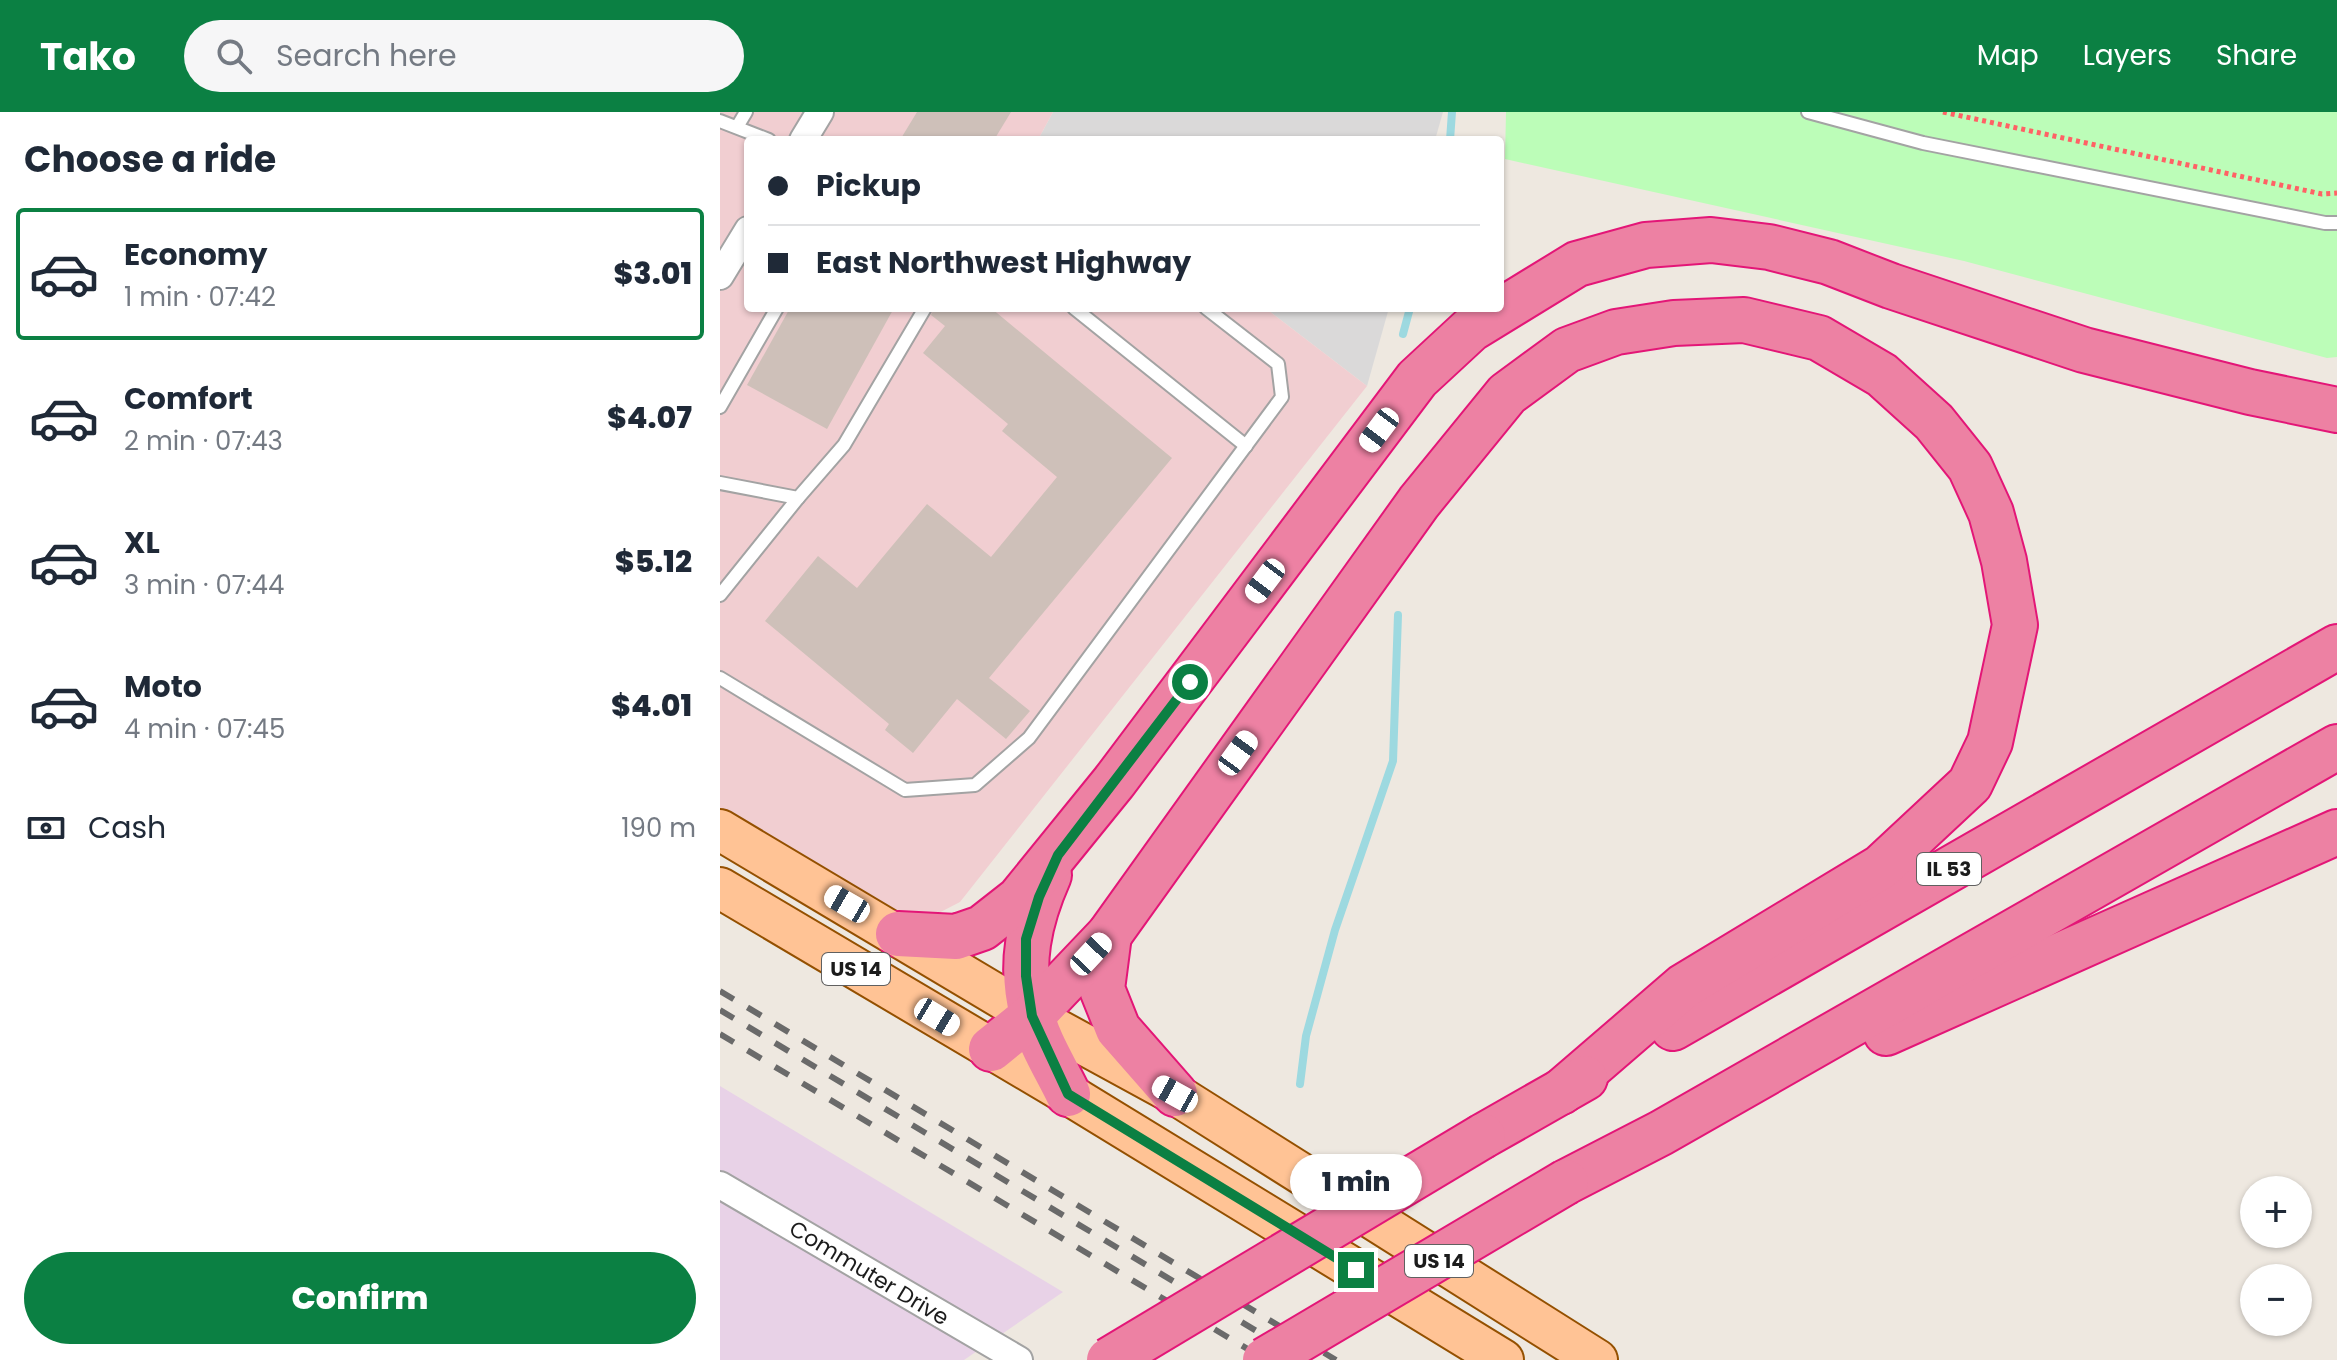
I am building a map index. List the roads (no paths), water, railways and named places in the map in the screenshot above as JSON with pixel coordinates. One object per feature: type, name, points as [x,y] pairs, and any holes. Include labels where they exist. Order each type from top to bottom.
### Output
[{"type":"highway","points":[[1504,309],[1577,264],[1646,245],[1711,240],[1769,247],[1829,262],[1891,286],[2084,350],[2250,392],[2337,410]]},
{"type":"highway","points":[[898,934],[956,937],[982,928],[1019,899],[1058,855],[1417,379],[1471,329],[1499,312]]},
{"type":"highway","points":[[991,1049],[1032,1016],[1109,935],[1419,502],[1477,428],[1532,373],[1567,350],[1616,332],[1674,323],[1744,320],[1819,338],[1882,375],[1934,422],[1970,467],[1991,513],[2015,625],[1990,742],[1970,784],[1881,867],[1684,986],[1561,1092]]},
{"type":"highway","name":"IL 53","points":[[1109,1360],[1483,1136],[2337,647]]},
{"type":"highway","points":[[1265,1360],[1566,1182],[1661,1133],[2337,747]]},
{"type":"highway","points":[[1661,1133],[2337,832]]},
{"type":"highway","points":[[1058,855],[1039,897],[1026,939],[1026,976],[1032,1016],[1068,1094]]},
{"type":"highway","points":[[1109,935],[1102,989],[1118,1029],[1175,1094]]},
{"type":"main road","name":"US 14","points":[[720,830],[1032,1016],[1175,1094],[1597,1360]]},
{"type":"main road","name":"US 14","points":[[720,888],[1068,1094],[1503,1360]]},
{"type":"street","points":[[805,136],[820,112]]},
{"type":"street","points":[[720,276],[744,237]]},
{"type":"street","name":"Commuter Drive","points":[[720,1185],[1019,1360]]},
{"type":"lane","points":[[726,126],[746,112]]},
{"type":"lane","points":[[1808,112],[1923,143],[2337,223]]},
{"type":"lane","points":[[726,126],[757,136]]},
{"type":"lane","points":[[720,407],[775,312]]},
{"type":"lane","points":[[720,595],[844,445],[923,312]]},
{"type":"lane","points":[[1079,312],[1246,446]]},
{"type":"lane","points":[[720,678],[905,790],[975,785],[1029,738],[1282,397],[1278,364],[1211,312]]},
{"type":"lane","points":[[720,483],[798,498]]},
{"type":"waterway","points":[[1450,136],[1452,112]]},
{"type":"waterway","points":[[1403,334],[1409,312]]},
{"type":"waterway","points":[[1300,1084],[1306,1036],[1335,930],[1393,761],[1398,615]]},
{"type":"railway","points":[[720,991],[1336,1360]]},
{"type":"railway","points":[[720,1010],[1305,1360]]},
{"type":"railway","points":[[720,1034],[1266,1360]]}]
